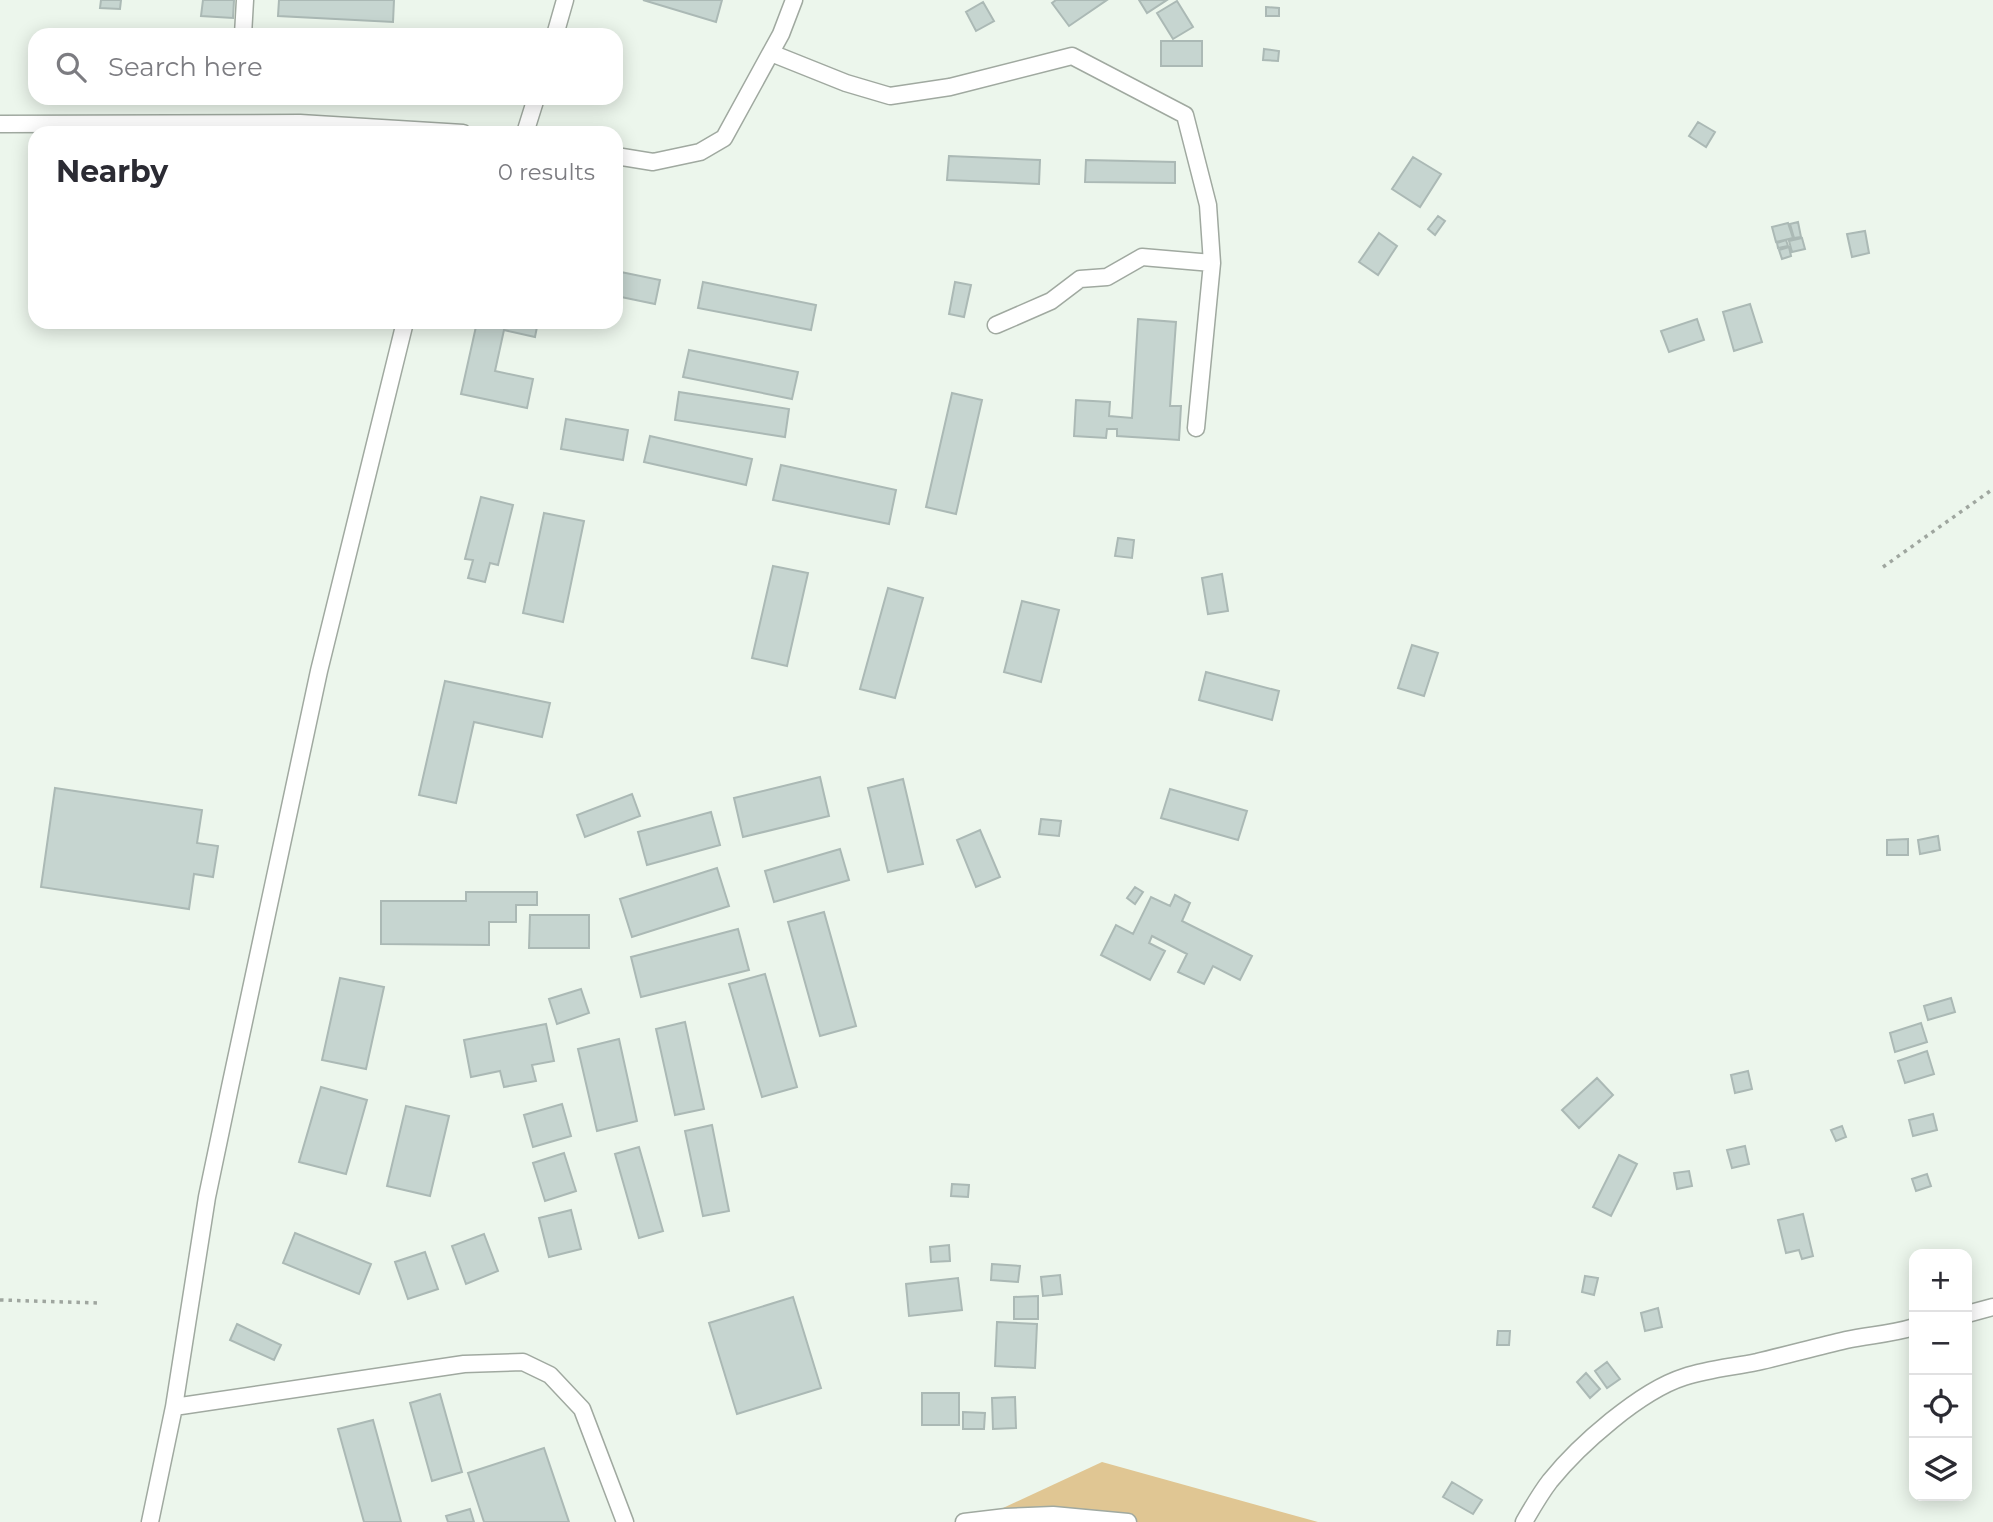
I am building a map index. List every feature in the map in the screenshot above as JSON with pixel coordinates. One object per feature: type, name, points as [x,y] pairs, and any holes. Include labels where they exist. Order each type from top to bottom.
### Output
[{"type":"street","points":[[243,28],[245,0]]},
{"type":"street","points":[[557,28],[565,0]]},
{"type":"street","points":[[623,157],[653,162],[700,152],[724,138],[781,34],[794,0]]},
{"type":"street","points":[[771,53],[846,83],[890,96],[950,87],[1072,56],[1185,115],[1208,205],[1212,263],[1196,428]]},
{"type":"street","points":[[527,126],[534,105]]},
{"type":"street","points":[[0,124],[300,123],[344,126]]},
{"type":"street","points":[[996,325],[1051,301],[1080,279],[1107,277],[1142,257],[1212,263]]},
{"type":"street","points":[[150,1522],[174,1407],[207,1197],[236,1060],[319,671],[403,329]]},
{"type":"street","points":[[1972,1313],[1993,1307]]},
{"type":"street","points":[[1524,1522],[1548,1484],[1591,1439],[1638,1400],[1681,1378],[1720,1367],[1909,1329]]},
{"type":"street","points":[[174,1407],[464,1364],[523,1362],[550,1375],[582,1409],[625,1522]]},
{"type":"street","points":[[964,1522],[1054,1515],[1128,1522]]},
{"type":"path","points":[[1883,567],[1993,489]]},
{"type":"path","points":[[0,1300],[98,1303]]},
{"type":"shaded area","points":[[1102,1462],[1318,1522],[973,1522]]},
{"type":"building","points":[[101,0],[121,0],[120,9],[100,8]]},
{"type":"building","points":[[203,0],[234,0],[233,18],[201,16]]},
{"type":"building","points":[[279,0],[394,0],[393,22],[278,16]]},
{"type":"building","points":[[643,0],[722,0],[716,22]]},
{"type":"building","points":[[1056,0],[1107,0],[1069,26],[1052,3]]},
{"type":"building","points":[[1139,0],[1167,0],[1147,13]]},
{"type":"building","points":[[1177,1],[1193,27],[1173,39],[1157,13]]},
{"type":"building","points":[[983,2],[994,21],[976,31],[966,12]]},
{"type":"building","points":[[1266,7],[1279,8],[1279,16],[1266,16]]},
{"type":"building","points":[[1161,41],[1202,41],[1202,66],[1161,66]]},
{"type":"building","points":[[1264,49],[1279,51],[1278,61],[1263,60]]},
{"type":"building","points":[[1698,122],[1715,132],[1706,147],[1689,136]]},
{"type":"building","points":[[949,156],[1040,160],[1039,184],[947,180]]},
{"type":"building","points":[[1413,157],[1441,174],[1420,207],[1392,189]]},
{"type":"building","points":[[1086,160],[1175,162],[1175,183],[1085,182]]},
{"type":"building","points":[[1438,216],[1445,221],[1435,235],[1428,229]]},
{"type":"building","points":[[1798,222],[1801,237],[1794,238],[1790,224]]},
{"type":"building","points":[[1788,223],[1793,238],[1776,242],[1772,227]]},
{"type":"building","points":[[1865,231],[1869,253],[1852,257],[1847,234]]},
{"type":"building","points":[[1379,233],[1397,246],[1378,275],[1359,262]]},
{"type":"building","points":[[1802,238],[1805,249],[1792,252],[1789,241]]},
{"type":"building","points":[[1786,240],[1788,246],[1778,248],[1777,243]]},
{"type":"building","points":[[1789,247],[1791,256],[1782,259],[1779,250]]},
{"type":"building","points":[[623,272],[660,280],[655,304],[623,297]]},
{"type":"building","points":[[703,282],[816,305],[811,330],[698,308]]},
{"type":"building","points":[[955,282],[971,285],[964,317],[949,314]]},
{"type":"building","points":[[1750,304],[1762,342],[1734,351],[1723,312]]},
{"type":"building","points":[[1138,319],[1176,322],[1170,406],[1181,406],[1179,440],[1117,436],[1117,429],[1107,429],[1106,438],[1074,436],[1076,400],[1110,402],[1109,416],[1132,418]]},
{"type":"building","points":[[1697,319],[1704,340],[1669,352],[1661,331]]},
{"type":"building","points":[[475,329],[537,329],[535,337],[504,330],[495,371],[533,379],[527,408],[461,394]]},
{"type":"building","points":[[689,350],[798,372],[792,399],[683,377]]},
{"type":"building","points":[[679,392],[789,409],[785,437],[675,420]]},
{"type":"building","points":[[952,393],[982,400],[956,514],[926,507]]},
{"type":"building","points":[[566,419],[628,430],[623,460],[561,449]]},
{"type":"building","points":[[650,436],[752,459],[746,485],[644,462]]},
{"type":"building","points":[[781,465],[896,490],[889,524],[773,500]]},
{"type":"building","points":[[481,497],[513,505],[498,565],[490,563],[485,582],[468,578],[473,560],[465,559]]},
{"type":"building","points":[[544,513],[584,521],[563,622],[523,613]]},
{"type":"building","points":[[1118,538],[1134,540],[1132,558],[1115,556]]},
{"type":"building","points":[[773,566],[808,573],[787,666],[752,658]]},
{"type":"building","points":[[1222,574],[1228,611],[1208,614],[1202,578]]},
{"type":"building","points":[[888,588],[923,598],[895,698],[860,689]]},
{"type":"building","points":[[1022,601],[1059,610],[1041,682],[1004,672]]},
{"type":"building","points":[[1412,645],[1438,653],[1424,696],[1398,688]]},
{"type":"building","points":[[1206,672],[1279,691],[1272,720],[1199,700]]},
{"type":"building","points":[[445,681],[550,703],[542,737],[474,722],[456,803],[419,795]]},
{"type":"building","points":[[820,777],[829,816],[743,837],[734,798]]},
{"type":"building","points":[[903,779],[923,864],[888,872],[868,788]]},
{"type":"building","points":[[55,788],[202,810],[197,843],[218,846],[213,877],[194,874],[189,909],[41,887]]},
{"type":"building","points":[[1170,789],[1247,811],[1238,840],[1161,818]]},
{"type":"building","points":[[632,794],[640,816],[585,837],[577,815]]},
{"type":"building","points":[[711,812],[720,845],[647,865],[638,832]]},
{"type":"building","points":[[1041,819],[1061,821],[1059,836],[1039,834]]},
{"type":"building","points":[[980,830],[1000,877],[976,887],[957,840]]},
{"type":"building","points":[[1938,836],[1940,850],[1920,854],[1918,840]]},
{"type":"building","points":[[1908,839],[1908,855],[1887,855],[1887,840]]},
{"type":"building","points":[[840,849],[849,880],[774,902],[765,871]]},
{"type":"building","points":[[717,868],[729,906],[632,937],[620,899]]},
{"type":"building","points":[[1135,887],[1143,892],[1135,904],[1127,898]]},
{"type":"building","points":[[466,892],[537,892],[537,905],[516,905],[516,922],[489,922],[489,945],[381,944],[381,901],[466,901]]},
{"type":"building","points":[[1175,895],[1190,903],[1182,921],[1252,956],[1240,980],[1213,966],[1204,984],[1178,972],[1187,954],[1152,936],[1149,943],[1165,951],[1150,980],[1101,955],[1116,925],[1133,934],[1151,897],[1170,906]]},
{"type":"building","points":[[824,912],[856,1026],[820,1036],[788,922]]},
{"type":"building","points":[[530,915],[589,915],[589,948],[529,948]]},
{"type":"building","points":[[738,929],[749,970],[641,997],[631,957]]},
{"type":"building","points":[[765,974],[797,1087],[762,1097],[729,984]]},
{"type":"building","points":[[340,978],[384,987],[366,1069],[322,1060]]},
{"type":"building","points":[[581,989],[589,1013],[557,1024],[549,999]]},
{"type":"building","points":[[1951,998],[1955,1012],[1928,1020],[1924,1006]]},
{"type":"building","points":[[685,1022],[704,1109],[675,1115],[656,1029]]},
{"type":"building","points":[[1921,1023],[1927,1042],[1895,1052],[1890,1033]]},
{"type":"building","points":[[546,1024],[554,1061],[532,1065],[536,1081],[504,1087],[500,1071],[471,1077],[464,1040]]},
{"type":"building","points":[[619,1039],[637,1121],[597,1131],[578,1049]]},
{"type":"building","points":[[1927,1051],[1934,1074],[1905,1083],[1898,1061]]},
{"type":"building","points":[[1748,1071],[1752,1089],[1735,1093],[1731,1075]]},
{"type":"building","points":[[1597,1078],[1613,1095],[1579,1128],[1562,1110]]},
{"type":"building","points":[[321,1087],[367,1100],[346,1174],[299,1162]]},
{"type":"building","points":[[562,1104],[571,1136],[533,1147],[524,1115]]},
{"type":"building","points":[[406,1106],[449,1116],[430,1196],[387,1186]]},
{"type":"building","points":[[1933,1114],[1937,1130],[1913,1136],[1909,1120]]},
{"type":"building","points":[[712,1125],[729,1211],[703,1216],[685,1131]]},
{"type":"building","points":[[1842,1126],[1846,1137],[1836,1141],[1831,1130]]},
{"type":"building","points":[[1745,1146],[1749,1164],[1732,1168],[1727,1150]]},
{"type":"building","points":[[639,1147],[663,1231],[639,1238],[615,1154]]},
{"type":"building","points":[[564,1153],[576,1191],[545,1201],[533,1163]]},
{"type":"building","points":[[1619,1155],[1637,1164],[1611,1216],[1593,1207]]},
{"type":"building","points":[[1689,1171],[1692,1186],[1677,1189],[1674,1173]]},
{"type":"building","points":[[1927,1174],[1931,1186],[1916,1191],[1912,1179]]},
{"type":"building","points":[[952,1184],[969,1185],[968,1197],[951,1196]]},
{"type":"building","points":[[571,1210],[581,1249],[549,1257],[539,1218]]},
{"type":"building","points":[[1803,1214],[1813,1256],[1802,1259],[1799,1250],[1786,1253],[1778,1220]]},
{"type":"building","points":[[295,1233],[371,1264],[359,1294],[283,1263]]},
{"type":"building","points":[[484,1234],[498,1271],[466,1284],[452,1246]]},
{"type":"building","points":[[949,1245],[950,1261],[931,1262],[930,1247]]},
{"type":"building","points":[[425,1252],[438,1289],[408,1299],[395,1262]]},
{"type":"building","points":[[992,1264],[1020,1266],[1018,1282],[991,1280]]},
{"type":"building","points":[[1060,1275],[1062,1294],[1043,1296],[1041,1277]]},
{"type":"building","points":[[1585,1276],[1598,1278],[1594,1295],[1582,1292]]},
{"type":"building","points":[[958,1278],[962,1310],[909,1316],[906,1284]]},
{"type":"building","points":[[1038,1296],[1038,1319],[1014,1319],[1014,1297]]},
{"type":"building","points":[[793,1297],[821,1388],[737,1414],[709,1323]]},
{"type":"building","points":[[1658,1308],[1662,1327],[1645,1331],[1641,1313]]},
{"type":"building","points":[[997,1322],[1037,1324],[1035,1368],[995,1366]]},
{"type":"building","points":[[237,1324],[281,1345],[274,1360],[230,1340]]},
{"type":"building","points":[[1498,1331],[1510,1331],[1509,1345],[1497,1345]]},
{"type":"building","points":[[1607,1362],[1620,1379],[1607,1388],[1595,1371]]},
{"type":"building","points":[[1586,1373],[1600,1389],[1590,1398],[1577,1382]]},
{"type":"building","points":[[922,1393],[959,1393],[959,1425],[922,1425]]},
{"type":"building","points":[[440,1394],[462,1472],[432,1481],[410,1403]]},
{"type":"building","points":[[1015,1397],[1016,1428],[993,1429],[992,1398]]},
{"type":"building","points":[[963,1412],[985,1413],[984,1429],[963,1429]]},
{"type":"building","points":[[373,1420],[401,1522],[364,1522],[338,1429]]},
{"type":"building","points":[[544,1448],[569,1522],[484,1522],[468,1473]]},
{"type":"building","points":[[1452,1482],[1482,1500],[1473,1514],[1443,1497]]},
{"type":"building","points":[[470,1509],[474,1522],[448,1522],[446,1516]]}]
